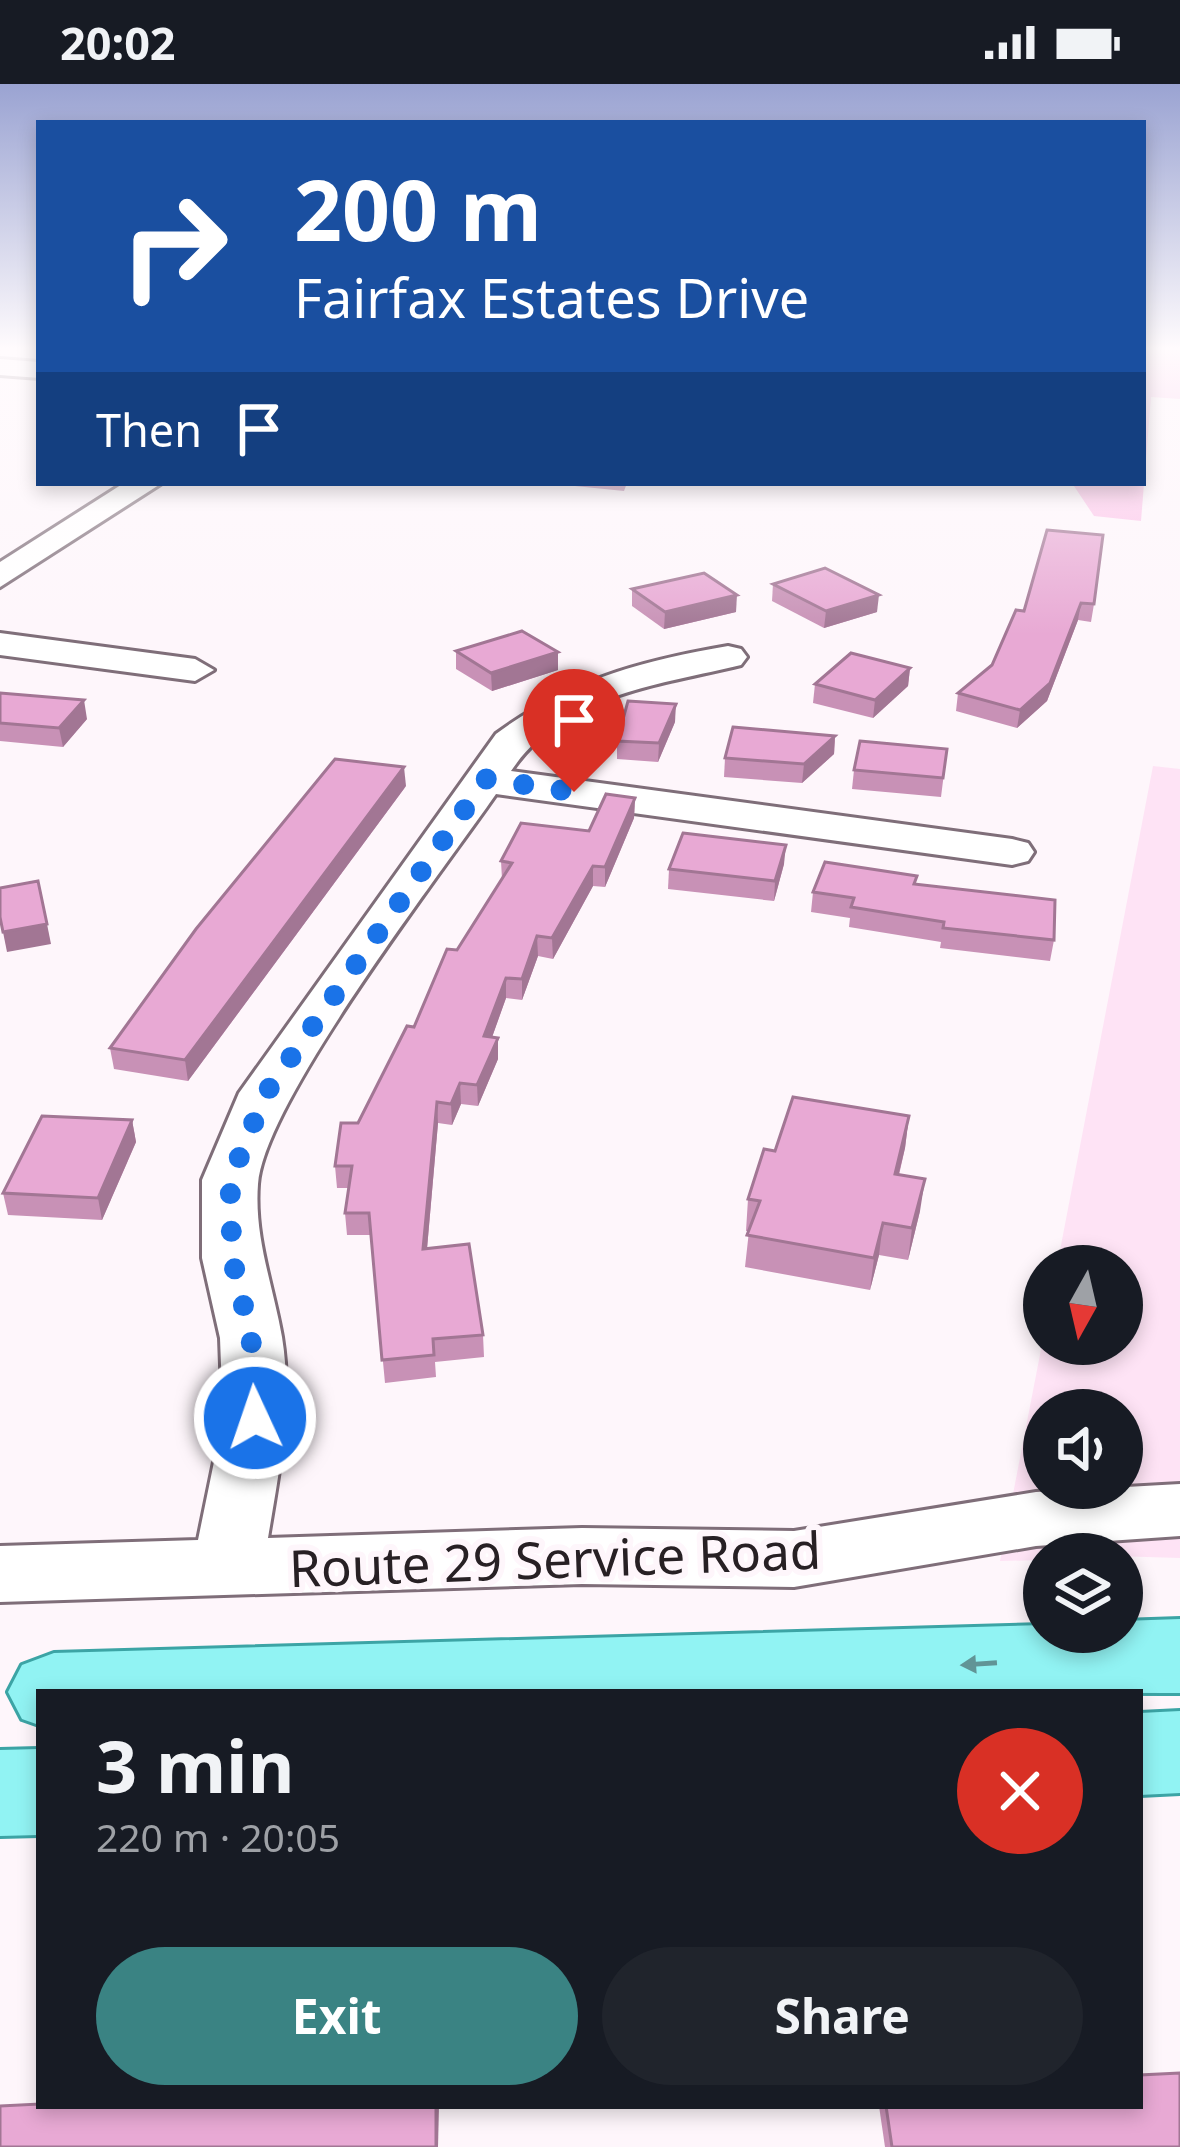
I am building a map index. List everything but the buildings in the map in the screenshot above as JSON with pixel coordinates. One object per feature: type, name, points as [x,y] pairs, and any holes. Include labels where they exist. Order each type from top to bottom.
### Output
[{"type":"main road","points":[[172,1689],[878,1671],[1180,1656]]},
{"type":"main road","points":[[0,1694],[36,1693]]},
{"type":"main road","points":[[1143,1754],[1180,1752]]},
{"type":"main road","points":[[0,1793],[36,1792]]},
{"type":"street","points":[[0,577],[141,486]]},
{"type":"street","points":[[0,644],[195,670]]},
{"type":"street","points":[[228,1567],[255,1418],[251,1337],[232,1258],[230,1180],[266,1093],[510,743],[548,712],[601,683],[728,657]]},
{"type":"street","points":[[486,779],[1012,852]]},
{"type":"street","name":"Route 29 Service Road","points":[[0,1574],[582,1556],[794,1559],[1036,1519],[1180,1510]]},
{"type":"shaded area","points":[[1074,486],[1144,486],[1141,521],[1094,516]]},
{"type":"shaded area","points":[[1153,766],[1180,769],[1180,1558],[1143,1557],[1143,1533],[1023,1533],[1023,1560],[1000,1561],[1023,1442],[1023,1509],[1143,1509],[1143,1389],[1033,1389],[1038,1365],[1143,1365],[1143,1245],[1061,1245]]},
{"type":"route","points":[[255,1418],[251,1337],[232,1258],[230,1180],[266,1093],[486,779],[574,792]]}]
